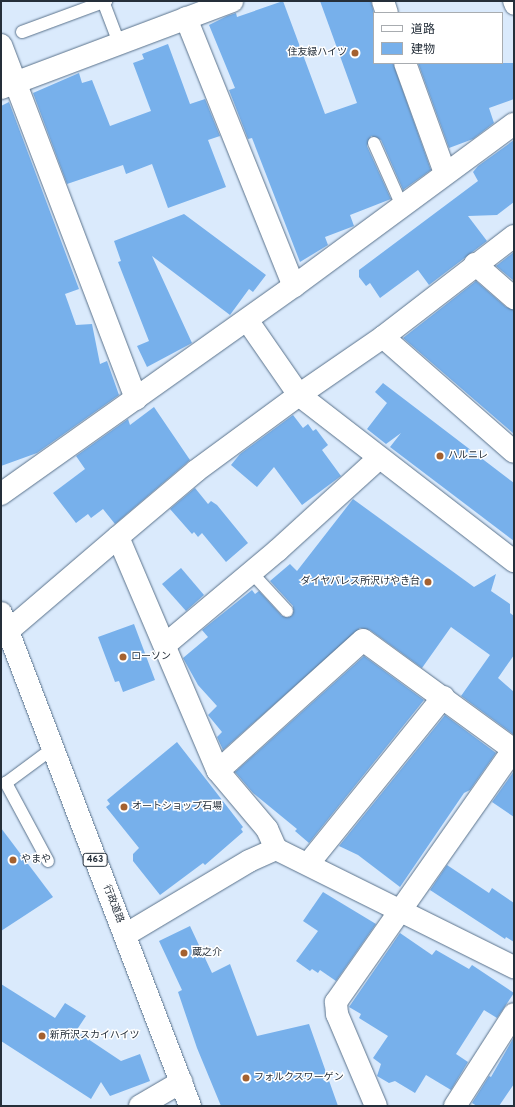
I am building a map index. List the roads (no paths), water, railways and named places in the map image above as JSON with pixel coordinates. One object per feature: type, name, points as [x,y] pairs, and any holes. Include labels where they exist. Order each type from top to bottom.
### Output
[{"type":"main road","points":[[8,85],[232,1]]},
{"type":"main road","points":[[383,1],[387,12]]},
{"type":"main road","points":[[186,18],[294,286]]},
{"type":"main road","points":[[1,44],[8,85],[136,399]]},
{"type":"main road","points":[[405,64],[445,173]]},
{"type":"main road","points":[[1,494],[247,320],[445,173],[514,124]]},
{"type":"main road","points":[[3,627],[118,537],[196,471],[299,395],[383,337],[514,236]]},
{"type":"main road","points":[[476,264],[514,298]]},
{"type":"main road","points":[[247,320],[299,395],[378,459],[514,561]]},
{"type":"main road","points":[[383,337],[514,452]]},
{"type":"main road","points":[[166,644],[251,572],[378,459]]},
{"type":"main road","points":[[118,537],[166,644],[218,771],[266,830],[276,850],[308,864],[514,967]]},
{"type":"main road","name":"行政道路","points":[[3,627],[125,935],[190,1106]]},
{"type":"main road","points":[[218,771],[363,640],[514,750],[334,1007],[376,1106]]},
{"type":"main road","points":[[308,864],[443,697]]},
{"type":"main road","points":[[125,935],[249,861],[276,850]]},
{"type":"main road","points":[[455,1106],[514,1014]]},
{"type":"main road","points":[[140,1106],[181,1082]]},
{"type":"street","points":[[512,1],[514,6]]},
{"type":"lane","points":[[22,32],[104,1],[120,43]]},
{"type":"lane","points":[[374,143],[402,206]]},
{"type":"lane","points":[[251,572],[287,611]]},
{"type":"lane","points":[[48,861],[6,783],[52,749]]},
{"type":"place","name":"住友緑ハイツ","points":[[355,53]]},
{"type":"place","name":"ハルニレ","points":[[440,456]]},
{"type":"place","name":"ダイヤパレス所沢けやき台","points":[[428,582]]},
{"type":"place","name":"ローソン","points":[[123,657]]},
{"type":"place","name":"オートショップ石場","points":[[124,807]]},
{"type":"place","name":"やまや","points":[[13,860]]},
{"type":"place","name":"蔵之介","points":[[184,953]]},
{"type":"place","name":"新所沢スカイハイツ","points":[[42,1036]]},
{"type":"place","name":"フォルクスワーゲン","points":[[246,1078]]}]
